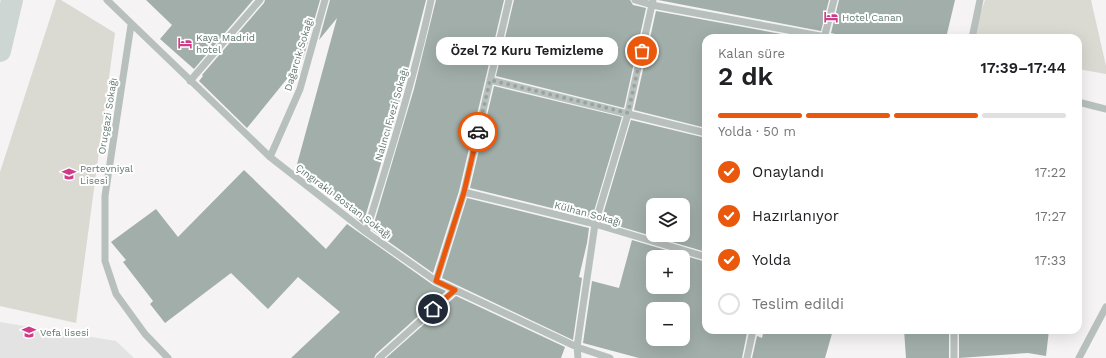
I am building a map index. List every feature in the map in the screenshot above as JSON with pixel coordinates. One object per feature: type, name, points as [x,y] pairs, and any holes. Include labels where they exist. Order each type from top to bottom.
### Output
[{"type":"main road","points":[[0,52],[12,0]]},
{"type":"street","name":"Çıngıraklı Bostan Sokağı","points":[[107,0],[131,25],[270,157],[366,232],[436,281],[577,347],[610,358]]},
{"type":"street","points":[[190,81],[260,0]]},
{"type":"street","name":"Dağarcık Sokağı","points":[[270,157],[300,89],[325,0]]},
{"type":"street","name":"Nalıncı Fvezi Sokağı","points":[[366,232],[391,153],[416,65],[431,0]]},
{"type":"street","points":[[436,281],[464,192],[509,0]]},
{"type":"street","points":[[635,0],[652,2],[811,34]]},
{"type":"street","points":[[827,34],[834,0]]},
{"type":"street","points":[[973,34],[980,0]]},
{"type":"street","points":[[578,358],[577,347],[595,224],[628,113],[652,2]]},
{"type":"street","name":"Oruçgazi Sokağı","points":[[131,25],[105,196],[105,261],[116,294],[146,334],[168,358]]},
{"type":"street","points":[[490,80],[702,132]]},
{"type":"street","points":[[1082,103],[1106,109]]},
{"type":"street","name":"Külhan Sokağı","points":[[464,192],[595,224],[702,256]]},
{"type":"street","points":[[379,358],[455,290]]},
{"type":"street","points":[[1079,358],[1106,307]]},
{"type":"street","points":[[747,358],[753,334]]},
{"type":"street","points":[[954,334],[954,358]]},
{"type":"shaded area","points":[[56,0],[61,0],[115,33],[76,323],[0,306],[0,172]]},
{"type":"shaded area","points":[[985,0],[1091,0],[1106,66],[1106,74],[1082,70],[1082,34],[973,34]]},
{"type":"shaded area","name":"Vefa lisesi","points":[[0,322],[116,341],[134,358],[0,358]]},
{"type":"building","points":[[146,0],[253,0],[194,69],[160,39],[172,25]]},
{"type":"building","points":[[265,0],[320,0],[303,59],[247,128],[199,81],[203,76],[202,75]]},
{"type":"building","points":[[330,0],[426,0],[404,86],[363,224],[354,216],[357,213],[296,168],[337,18],[319,40]]},
{"type":"building","points":[[436,0],[504,0],[459,191],[433,273],[372,230],[414,89]]},
{"type":"building","points":[[514,0],[630,0],[633,5],[646,8],[624,108],[496,76]]},
{"type":"building","points":[[658,0],[829,0],[821,31]]},
{"type":"building","points":[[839,0],[955,0],[947,34],[831,33]]},
{"type":"building","points":[[656,11],[781,34],[702,34],[702,127],[634,110]]},
{"type":"building","points":[[494,86],[622,117],[592,218],[470,188]]},
{"type":"building","points":[[631,120],[702,137],[702,251],[672,242],[690,242],[690,198],[646,198],[646,234],[601,221]]},
{"type":"building","points":[[244,170],[326,249],[347,224],[433,285],[446,291],[376,354],[374,358],[291,358],[340,312],[298,277],[268,309],[231,273],[165,323],[150,304],[153,301],[123,262],[126,260],[111,242],[156,209],[178,237]]},
{"type":"building","points":[[467,198],[589,228],[579,277],[582,278],[573,340],[442,278]]},
{"type":"building","points":[[632,240],[666,250],[646,250],[646,294],[690,294],[690,257],[702,261],[702,334],[747,334],[742,358],[639,358],[583,343],[592,281],[619,288]]},
{"type":"building","points":[[456,296],[565,347],[561,358],[386,358]]},
{"type":"building","points":[[763,334],[832,334],[825,358],[752,358],[757,336],[762,338]]},
{"type":"building","points":[[904,334],[949,334],[949,358],[906,358]]},
{"type":"building","points":[[959,334],[1049,334],[1046,356],[1028,353],[959,358]]},
{"type":"way so far","points":[[478,132],[490,80],[628,113],[642,51]]},
{"type":"place","name":"Hotel Canan","points":[[831,17]]},
{"type":"place","name":"Kaya Madrid hotel","points":[[185,43]]},
{"type":"place","name":"Özel 72 Kuru Temizleme","points":[[642,51]]},
{"type":"place","name":"Pertevniyal Lisesi","points":[[69,174]]},
{"type":"place","name":"Vefa lisesi","points":[[29,332]]},
{"type":"route","points":[[433,309],[455,290],[436,281],[464,192],[478,132]]}]
